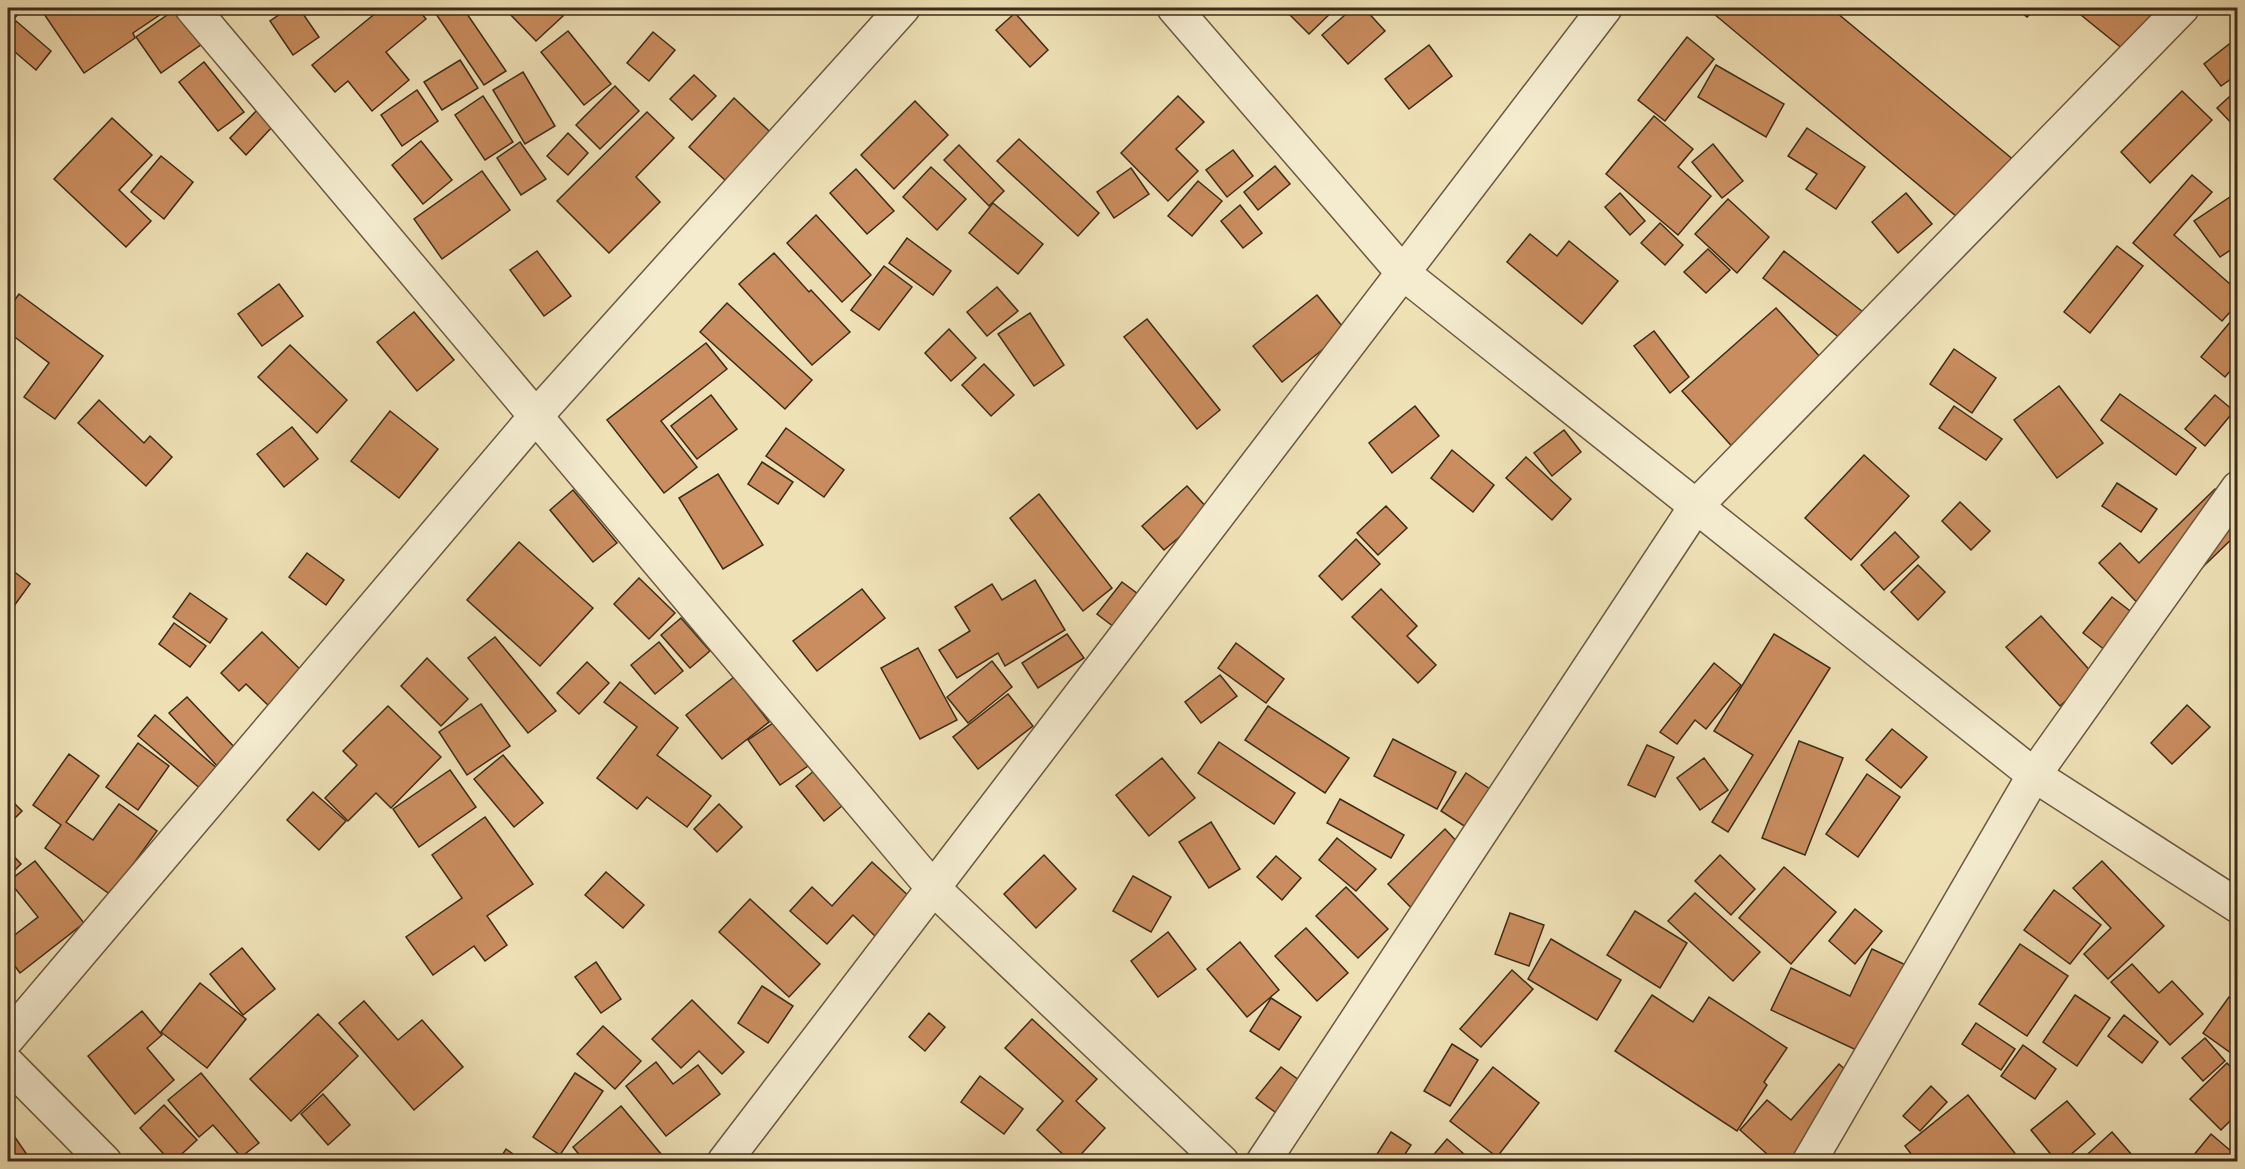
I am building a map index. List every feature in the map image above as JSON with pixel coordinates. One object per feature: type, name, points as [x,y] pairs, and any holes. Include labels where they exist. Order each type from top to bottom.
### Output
[{"type":"street","points":[[192,8],[933,888],[1222,1161]]},
{"type":"street","points":[[8,1038],[535,417],[903,8]]},
{"type":"street","points":[[1174,8],[1403,273],[2034,775],[2238,906]]},
{"type":"street","points":[[724,1161],[1605,8]]},
{"type":"street","points":[[1263,1161],[1696,506],[2182,8]]},
{"type":"street","points":[[1809,1161],[2034,775],[2238,488]]},
{"type":"street","points":[[8,1064],[105,1161]]},
{"type":"building","points":[[8,8],[24,8],[9,24]]},
{"type":"building","points":[[40,8],[170,8],[133,33],[135,38],[84,73]]},
{"type":"building","points":[[177,8],[202,44],[161,73],[136,37]]},
{"type":"building","points":[[289,8],[299,8],[319,37],[293,55],[270,21]]},
{"type":"building","points":[[382,8],[417,8],[426,19],[386,52],[409,80],[372,111],[348,81],[335,92],[312,65]]},
{"type":"building","points":[[439,8],[463,8],[506,71],[484,85],[434,11]]},
{"type":"building","points":[[504,8],[555,8],[563,16],[536,41]]},
{"type":"building","points":[[1293,8],[1336,8],[1309,34],[1288,13]]},
{"type":"building","points":[[1353,8],[1364,8],[1385,31],[1348,64],[1322,35]]},
{"type":"building","points":[[1719,8],[1831,8],[2027,171],[1975,232],[1714,14]]},
{"type":"building","points":[[2016,8],[2036,8],[2027,17]]},
{"type":"building","points":[[2079,8],[2176,8],[2134,58],[2076,11]]},
{"type":"building","points":[[1015,13],[1048,50],[1030,67],[996,30]]},
{"type":"building","points":[[16,21],[51,51],[36,70],[8,46],[8,31]]},
{"type":"building","points":[[568,31],[611,84],[584,105],[541,52]]},
{"type":"building","points":[[653,32],[675,50],[649,81],[627,63]]},
{"type":"building","points":[[1687,37],[1714,59],[1665,121],[1638,100]]},
{"type":"building","points":[[2238,37],[2238,74],[2221,86],[2204,64]]},
{"type":"building","points":[[1429,45],[1452,76],[1409,109],[1385,79]]},
{"type":"building","points":[[460,60],[478,88],[442,110],[424,82]]},
{"type":"building","points":[[204,62],[244,112],[218,131],[179,82]]},
{"type":"building","points":[[1716,65],[1784,104],[1766,137],[1698,97]]},
{"type":"building","points":[[523,72],[555,126],[525,144],[493,90]]},
{"type":"building","points":[[694,75],[716,96],[692,120],[670,99]]},
{"type":"building","points":[[615,86],[639,111],[600,149],[576,125]]},
{"type":"building","points":[[2238,89],[2238,130],[2217,108]]},
{"type":"building","points":[[417,90],[438,121],[402,146],[381,115]]},
{"type":"building","points":[[2182,91],[2212,120],[2150,183],[2121,152]]},
{"type":"building","points":[[483,96],[513,142],[485,160],[455,115]]},
{"type":"building","points":[[1178,96],[1204,122],[1176,149],[1198,171],[1168,201],[1121,153]]},
{"type":"building","points":[[734,98],[784,145],[739,193],[689,147]]},
{"type":"building","points":[[915,101],[948,135],[894,189],[861,155]]},
{"type":"building","points":[[258,109],[274,125],[246,155],[230,138]]},
{"type":"building","points":[[647,112],[674,138],[636,177],[660,202],[609,253],[557,201]]},
{"type":"building","points":[[1654,116],[1693,149],[1678,167],[1711,196],[1678,235],[1606,174]]},
{"type":"building","points":[[112,118],[152,155],[119,190],[151,221],[126,247],[54,179]]},
{"type":"building","points":[[1807,128],[1865,167],[1836,209],[1806,189],[1817,174],[1788,156]]},
{"type":"building","points":[[568,133],[588,153],[568,175],[547,156]]},
{"type":"building","points":[[1019,139],[1099,213],[1078,236],[997,161]]},
{"type":"building","points":[[421,141],[452,180],[423,204],[392,165]]},
{"type":"building","points":[[520,142],[546,179],[521,195],[497,158]]},
{"type":"building","points":[[1713,144],[1743,181],[1722,198],[1692,162]]},
{"type":"building","points":[[959,145],[1004,191],[989,206],[944,160]]},
{"type":"building","points":[[1233,150],[1253,176],[1227,197],[1206,170]]},
{"type":"building","points":[[161,156],[193,182],[164,219],[131,192]]},
{"type":"building","points":[[1275,166],[1290,184],[1258,210],[1244,192]]},
{"type":"building","points":[[931,167],[966,199],[937,230],[903,197]]},
{"type":"building","points":[[1131,168],[1149,194],[1114,218],[1097,192]]},
{"type":"building","points":[[856,169],[894,211],[867,234],[830,193]]},
{"type":"building","points":[[482,171],[510,210],[442,259],[414,219]]},
{"type":"building","points":[[2192,175],[2212,192],[2174,235],[2238,291],[2238,303],[2222,321],[2133,243]]},
{"type":"building","points":[[1198,181],[1222,201],[1192,236],[1168,216]]},
{"type":"building","points":[[1620,193],[1645,221],[1630,235],[1605,207]]},
{"type":"building","points":[[1906,193],[1932,224],[1898,253],[1872,222]]},
{"type":"building","points":[[2230,197],[2238,209],[2238,245],[2220,257],[2194,221]]},
{"type":"building","points":[[1728,199],[1769,237],[1737,273],[1695,234]]},
{"type":"building","points":[[993,203],[1043,244],[1018,274],[969,233]]},
{"type":"building","points":[[1240,205],[1262,233],[1243,248],[1221,221]]},
{"type":"building","points":[[816,215],[871,275],[842,302],[787,243]]},
{"type":"building","points":[[1660,223],[1683,245],[1665,265],[1641,243]]},
{"type":"building","points":[[1530,234],[1557,256],[1569,241],[1618,281],[1582,324],[1507,262]]},
{"type":"building","points":[[907,238],[951,271],[933,295],[889,263]]},
{"type":"building","points":[[2117,246],[2143,266],[2090,333],[2064,312]]},
{"type":"building","points":[[1708,249],[1730,270],[1706,293],[1684,272]]},
{"type":"building","points":[[537,251],[571,296],[544,316],[510,270]]},
{"type":"building","points":[[1784,251],[1876,322],[1854,349],[1763,278]]},
{"type":"building","points":[[774,253],[809,292],[811,290],[850,332],[812,365],[739,284]]},
{"type":"building","points":[[884,266],[912,287],[879,330],[851,310]]},
{"type":"building","points":[[279,284],[303,316],[262,346],[238,314]]},
{"type":"building","points":[[997,287],[1018,311],[987,336],[967,312]]},
{"type":"building","points":[[19,294],[103,356],[55,419],[24,397],[49,363],[8,332],[8,309]]},
{"type":"building","points":[[1317,295],[1346,331],[1282,382],[1253,346]]},
{"type":"building","points":[[727,303],[812,380],[785,409],[700,332]]},
{"type":"building","points":[[1776,308],[1830,368],[1737,452],[1682,391]]},
{"type":"building","points":[[414,312],[454,360],[417,391],[377,342]]},
{"type":"building","points":[[1030,313],[1064,365],[1034,386],[998,334]]},
{"type":"building","points":[[1147,319],[1220,410],[1197,429],[1124,337]]},
{"type":"building","points":[[2231,321],[2238,326],[2238,362],[2225,377],[2201,357]]},
{"type":"building","points":[[949,329],[976,358],[951,381],[925,353]]},
{"type":"building","points":[[1654,331],[1689,377],[1670,393],[1634,346]]},
{"type":"building","points":[[706,343],[727,369],[661,421],[697,467],[664,493],[607,420]]},
{"type":"building","points":[[290,345],[347,400],[317,433],[258,377]]},
{"type":"building","points":[[1954,349],[1996,378],[1972,413],[1930,384]]},
{"type":"building","points":[[984,364],[1014,395],[991,416],[962,385]]},
{"type":"building","points":[[2059,386],[2103,443],[2057,478],[2014,420]]},
{"type":"building","points":[[2120,394],[2196,448],[2176,475],[2101,420]]},
{"type":"building","points":[[711,395],[737,429],[697,459],[671,426]]},
{"type":"building","points":[[2215,395],[2234,411],[2205,446],[2185,429]]},
{"type":"building","points":[[99,400],[144,443],[150,436],[172,457],[146,486],[78,423]]},
{"type":"building","points":[[1415,406],[1439,436],[1392,473],[1369,443]]},
{"type":"building","points":[[1954,406],[2002,439],[1986,460],[1939,428]]},
{"type":"building","points":[[390,411],[438,449],[399,498],[351,461]]},
{"type":"building","points":[[292,427],[318,459],[284,487],[257,454]]},
{"type":"building","points":[[786,428],[844,470],[824,497],[766,456]]},
{"type":"building","points":[[1564,430],[1581,452],[1552,476],[1534,453]]},
{"type":"building","points":[[1452,450],[1494,485],[1473,512],[1431,478]]},
{"type":"building","points":[[1864,455],[1909,496],[1851,560],[1805,518]]},
{"type":"building","points":[[1526,457],[1571,499],[1552,520],[1506,478]]},
{"type":"building","points":[[762,462],[793,482],[778,504],[748,484]]},
{"type":"building","points":[[718,474],[763,545],[723,569],[679,498]]},
{"type":"building","points":[[2117,483],[2157,509],[2141,532],[2102,506]]},
{"type":"building","points":[[1187,486],[1210,511],[1164,550],[1142,526]]},
{"type":"building","points":[[2215,489],[2238,513],[2238,533],[2151,617],[2099,563],[2120,543],[2139,563]]},
{"type":"building","points":[[573,490],[617,543],[593,562],[550,510]]},
{"type":"building","points":[[1039,494],[1112,588],[1083,611],[1010,518]]},
{"type":"building","points":[[1960,502],[1990,531],[1971,550],[1942,521]]},
{"type":"building","points":[[1386,506],[1407,528],[1378,555],[1357,533]]},
{"type":"building","points":[[1895,532],[1919,557],[1884,590],[1861,565]]},
{"type":"building","points":[[1356,539],[1380,564],[1342,600],[1319,576]]},
{"type":"building","points":[[519,542],[593,608],[540,666],[467,600]]},
{"type":"building","points":[[307,553],[344,580],[326,605],[289,577]]},
{"type":"building","points":[[1918,565],[1945,592],[1918,620],[1891,592]]},
{"type":"building","points":[[8,567],[30,584],[11,610],[8,607]]},
{"type":"building","points":[[639,578],[675,613],[649,639],[614,604]]},
{"type":"building","points":[[1035,580],[1065,630],[1005,666],[998,653],[957,678],[939,650],[970,631],[955,607],[992,584],[1002,600]]},
{"type":"building","points":[[1122,582],[1142,597],[1118,630],[1097,614]]},
{"type":"building","points":[[862,589],[885,618],[817,671],[793,641]]},
{"type":"building","points":[[1381,589],[1417,626],[1407,636],[1436,665],[1418,683],[1352,617]]},
{"type":"building","points":[[190,593],[227,619],[210,643],[173,617]]},
{"type":"building","points":[[2112,597],[2156,631],[2128,668],[2083,633]]},
{"type":"building","points":[[2041,616],[2094,675],[2060,706],[2006,647]]},
{"type":"building","points":[[681,618],[710,651],[690,668],[661,635]]},
{"type":"building","points":[[174,623],[206,646],[190,667],[159,644]]},
{"type":"building","points":[[262,632],[305,674],[271,708],[246,684],[239,691],[221,673]]},
{"type":"building","points":[[1067,634],[1084,658],[1038,688],[1022,663]]},
{"type":"building","points":[[1774,634],[1830,668],[1728,832],[1712,822],[1753,755],[1714,731]]},
{"type":"building","points":[[495,637],[556,711],[528,733],[468,658]]},
{"type":"building","points":[[659,642],[683,671],[655,694],[631,665]]},
{"type":"building","points":[[1236,643],[1284,679],[1266,703],[1218,668]]},
{"type":"building","points":[[918,648],[957,720],[920,739],[881,668]]},
{"type":"building","points":[[427,658],[468,699],[441,726],[401,686]]},
{"type":"building","points":[[992,661],[1012,687],[968,723],[947,697]]},
{"type":"building","points":[[587,662],[609,683],[579,714],[557,693]]},
{"type":"building","points":[[1714,663],[1741,685],[1706,729],[1695,720],[1677,744],[1660,732]]},
{"type":"building","points":[[1220,675],[1237,696],[1201,723],[1185,702]]},
{"type":"building","points":[[734,677],[769,722],[722,759],[686,715]]},
{"type":"building","points":[[620,682],[678,728],[657,755],[711,796],[687,827],[647,797],[637,809],[597,778],[637,727],[604,702]]},
{"type":"building","points":[[1008,694],[1033,726],[978,769],[953,737]]},
{"type":"building","points":[[187,697],[237,750],[218,767],[169,713]]},
{"type":"building","points":[[481,704],[510,746],[467,775],[439,732]]},
{"type":"building","points":[[2187,705],[2210,727],[2172,764],[2151,743]]},
{"type":"building","points":[[388,706],[441,757],[391,808],[376,793],[348,821],[325,798],[357,765],[343,751]]},
{"type":"building","points":[[1268,706],[1349,758],[1325,793],[1245,740]]},
{"type":"building","points":[[155,715],[219,770],[202,790],[138,736]]},
{"type":"building","points":[[776,721],[808,766],[780,785],[748,740]]},
{"type":"building","points":[[1892,729],[1927,757],[1901,788],[1866,760]]},
{"type":"building","points":[[1393,739],[1456,772],[1437,809],[1374,776]]},
{"type":"building","points":[[1799,741],[1843,758],[1805,855],[1762,838]]},
{"type":"building","points":[[1219,742],[1295,793],[1274,824],[1198,773]]},
{"type":"building","points":[[138,743],[169,766],[138,810],[106,787]]},
{"type":"building","points":[[1647,745],[1674,757],[1655,797],[1628,785]]},
{"type":"building","points":[[69,754],[99,776],[66,822],[93,840],[119,804],[157,831],[111,895],[45,848],[61,825],[33,805]]},
{"type":"building","points":[[503,755],[543,803],[514,827],[474,779]]},
{"type":"building","points":[[1162,758],[1195,798],[1149,836],[1116,795]]},
{"type":"building","points":[[1704,758],[1728,790],[1700,810],[1677,778]]},
{"type":"building","points":[[450,770],[476,807],[419,847],[393,809]]},
{"type":"building","points":[[815,770],[843,805],[824,821],[796,786]]},
{"type":"building","points":[[1466,773],[1514,805],[1489,842],[1441,811]]},
{"type":"building","points":[[1867,774],[1900,797],[1858,857],[1826,834]]},
{"type":"building","points":[[313,792],[346,821],[319,850],[287,820]]},
{"type":"building","points":[[8,797],[22,811],[8,825]]},
{"type":"building","points":[[1340,799],[1404,835],[1391,858],[1327,823]]},
{"type":"building","points":[[719,804],[742,827],[717,852],[694,829]]},
{"type":"building","points":[[485,817],[533,884],[487,916],[507,945],[485,961],[474,946],[433,975],[406,937],[462,898],[432,855]]},
{"type":"building","points":[[1211,822],[1240,869],[1209,888],[1179,842]]},
{"type":"building","points":[[1445,829],[1479,865],[1423,920],[1388,884]]},
{"type":"building","points":[[1337,838],[1376,869],[1356,891],[1319,860]]},
{"type":"building","points":[[8,850],[21,864],[8,877]]},
{"type":"building","points":[[1044,855],[1076,889],[1036,928],[1004,894]]},
{"type":"building","points":[[1720,855],[1755,889],[1731,915],[1695,881]]},
{"type":"building","points":[[1276,856],[1301,878],[1282,900],[1257,877]]},
{"type":"building","points":[[35,861],[84,923],[20,973],[8,957],[8,940],[38,917],[9,881]]},
{"type":"building","points":[[2102,861],[2164,926],[2108,979],[2084,954],[2111,928],[2073,888]]},
{"type":"building","points":[[872,862],[912,899],[876,937],[853,915],[827,944],[790,911],[812,887],[832,906]]},
{"type":"building","points":[[1784,867],[1836,912],[1791,964],[1739,918]]},
{"type":"building","points":[[606,872],[644,905],[623,928],[585,895]]},
{"type":"building","points":[[1133,876],[1171,897],[1151,932],[1113,911]]},
{"type":"building","points":[[1346,887],[1388,929],[1358,958],[1316,916]]},
{"type":"building","points":[[2054,890],[2101,925],[2070,964],[2024,930]]},
{"type":"building","points":[[1695,893],[1760,952],[1733,981],[1668,921]]},
{"type":"building","points":[[750,899],[820,964],[789,997],[719,932]]},
{"type":"building","points":[[1855,909],[1882,931],[1855,964],[1829,941]]},
{"type":"building","points":[[1635,911],[1687,943],[1660,988],[1607,955]]},
{"type":"building","points":[[1510,913],[1544,925],[1529,966],[1495,954]]},
{"type":"building","points":[[1306,928],[1348,973],[1317,1001],[1275,956]]},
{"type":"building","points":[[1168,932],[1196,969],[1158,997],[1131,961]]},
{"type":"building","points":[[1551,939],[1621,980],[1597,1020],[1528,979]]},
{"type":"building","points":[[1240,942],[1279,990],[1247,1017],[1207,969]]},
{"type":"building","points":[[2020,944],[2068,976],[2027,1036],[1979,1004]]},
{"type":"building","points":[[242,948],[275,989],[243,1015],[210,974]]},
{"type":"building","points":[[1872,949],[1927,975],[1884,1063],[1771,1010],[1791,968],[1850,996]]},
{"type":"building","points":[[596,962],[621,999],[601,1013],[575,977]]},
{"type":"building","points":[[2132,964],[2159,993],[2172,981],[2203,1014],[2170,1045],[2111,982]]},
{"type":"building","points":[[1512,970],[1533,989],[1481,1047],[1460,1029]]},
{"type":"building","points":[[200,983],[246,1019],[207,1068],[161,1032]]},
{"type":"building","points":[[762,986],[793,1006],[768,1043],[738,1023]]},
{"type":"building","points":[[1652,995],[1693,1022],[1709,997],[1787,1048],[1764,1082],[1767,1085],[1737,1131],[1615,1051]]},
{"type":"building","points":[[2075,995],[2110,1018],[2077,1066],[2043,1042]]},
{"type":"building","points":[[2229,997],[2238,1003],[2238,1058],[2203,1033]]},
{"type":"building","points":[[1271,998],[1301,1017],[1279,1050],[1250,1031]]},
{"type":"building","points":[[692,1000],[744,1052],[722,1074],[699,1051],[681,1068],[652,1039]]},
{"type":"building","points":[[364,1001],[398,1040],[422,1020],[463,1067],[414,1110],[339,1023]]},
{"type":"building","points":[[142,1011],[162,1035],[147,1048],[174,1080],[135,1114],[88,1056]]},
{"type":"building","points":[[929,1013],[945,1027],[925,1051],[909,1037]]},
{"type":"building","points":[[318,1014],[358,1056],[291,1121],[250,1079]]},
{"type":"building","points":[[2124,1015],[2158,1042],[2142,1063],[2108,1036]]},
{"type":"building","points":[[1032,1019],[1097,1079],[1076,1101],[1105,1128],[1074,1162],[1071,1162],[1037,1130],[1063,1101],[1005,1048]]},
{"type":"building","points":[[1976,1023],[2015,1049],[2001,1070],[1962,1044]]},
{"type":"building","points":[[603,1026],[641,1061],[615,1089],[577,1054]]},
{"type":"building","points":[[2205,1038],[2225,1061],[2203,1081],[2182,1058]]},
{"type":"building","points":[[1452,1044],[1478,1060],[1450,1106],[1424,1091]]},
{"type":"building","points":[[2023,1045],[2056,1069],[2035,1099],[2001,1076]]},
{"type":"building","points":[[656,1062],[673,1084],[698,1065],[720,1094],[666,1136],[626,1086]]},
{"type":"building","points":[[2227,1063],[2238,1075],[2238,1113],[2221,1130],[2190,1099]]},
{"type":"building","points":[[1839,1064],[1867,1089],[1804,1162],[1776,1162],[1740,1130],[1767,1100],[1791,1120]]},
{"type":"building","points":[[1281,1067],[1303,1083],[1279,1115],[1256,1098]]},
{"type":"building","points":[[1493,1067],[1539,1103],[1497,1157],[1450,1121]]},
{"type":"building","points":[[201,1073],[259,1143],[241,1157],[213,1125],[199,1137],[168,1100]]},
{"type":"building","points":[[575,1073],[603,1091],[560,1155],[533,1137]]},
{"type":"building","points":[[980,1076],[1023,1109],[1004,1134],[961,1102]]},
{"type":"building","points":[[1931,1086],[1947,1102],[1920,1131],[1903,1116]]},
{"type":"building","points":[[323,1094],[350,1125],[328,1145],[301,1114]]},
{"type":"building","points":[[1968,1095],[2022,1162],[1917,1162],[1905,1146]]},
{"type":"building","points":[[2067,1101],[2095,1134],[2062,1162],[2057,1162],[2031,1130]]},
{"type":"building","points":[[164,1105],[197,1140],[173,1162],[140,1128]]},
{"type":"building","points":[[621,1106],[661,1154],[652,1162],[585,1162],[573,1147]]},
{"type":"building","points":[[1391,1132],[1411,1145],[1400,1162],[1372,1162]]},
{"type":"building","points":[[2112,1132],[2138,1162],[2079,1162]]},
{"type":"building","points":[[12,1133],[32,1162],[8,1162],[8,1136]]},
{"type":"building","points":[[2211,1134],[2238,1157],[2238,1162],[2188,1162]]},
{"type":"building","points":[[1447,1139],[1473,1162],[1433,1162],[1430,1159]]},
{"type":"building","points":[[506,1149],[524,1162],[498,1162]]}]
